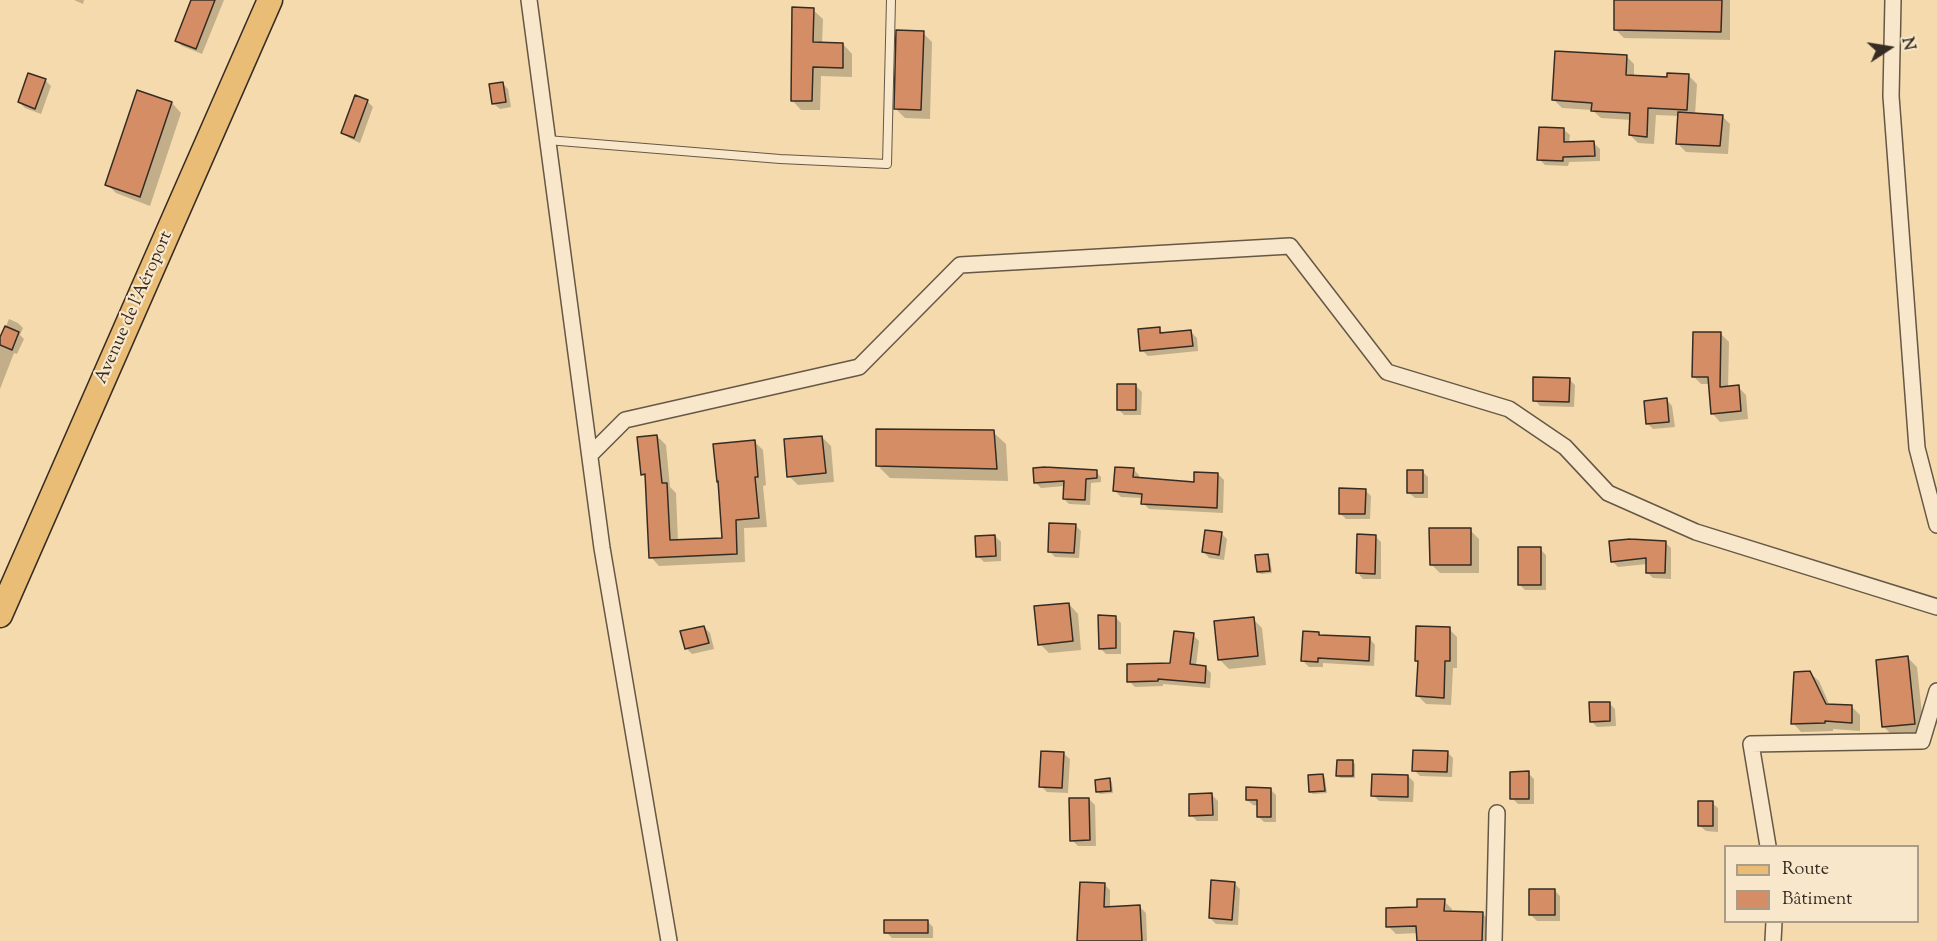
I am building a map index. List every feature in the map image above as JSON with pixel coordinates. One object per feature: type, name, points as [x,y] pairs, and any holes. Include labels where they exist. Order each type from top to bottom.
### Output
[{"type":"main road","name":"Avenue de l'Aéroport","points":[[0,615],[270,0]]},
{"type":"street","points":[[528,0],[602,548],[669,941]]},
{"type":"street","points":[[1893,0],[1891,96],[1917,448],[1937,525]]},
{"type":"street","points":[[590,455],[625,420],[859,367],[960,265],[1290,246],[1387,372],[1509,408],[1565,447],[1608,493],[1696,532],[1937,607]]},
{"type":"street","points":[[1768,845],[1751,744],[1922,741],[1937,691]]},
{"type":"street","points":[[1494,941],[1497,813]]},
{"type":"street","points":[[1773,941],[1774,923]]},
{"type":"lane","points":[[547,140],[780,159],[887,164],[891,0]]},
{"type":"building","points":[[191,0],[215,0],[196,49],[175,41]]},
{"type":"building","points":[[1614,0],[1722,0],[1721,32],[1614,30]]},
{"type":"building","points":[[792,7],[814,8],[813,42],[843,43],[843,68],[813,67],[812,101],[791,101]]},
{"type":"building","points":[[896,30],[924,31],[921,110],[894,109]]},
{"type":"building","points":[[1555,51],[1627,55],[1626,75],[1667,77],[1667,73],[1689,74],[1687,110],[1648,108],[1647,137],[1629,135],[1630,113],[1591,111],[1592,103],[1552,100]]},
{"type":"building","points":[[28,73],[46,79],[35,109],[18,102]]},
{"type":"building","points":[[503,82],[506,102],[492,104],[489,84]]},
{"type":"building","points":[[137,90],[172,102],[140,197],[105,185]]},
{"type":"building","points":[[355,95],[368,100],[354,138],[341,133]]},
{"type":"building","points":[[1678,112],[1723,115],[1720,146],[1676,144]]},
{"type":"building","points":[[1539,127],[1564,128],[1564,142],[1594,141],[1595,156],[1563,157],[1563,161],[1537,160]]},
{"type":"building","points":[[5,326],[19,332],[12,350],[0,345],[0,337]]},
{"type":"building","points":[[1160,327],[1160,333],[1191,330],[1193,346],[1140,351],[1138,329]]},
{"type":"building","points":[[1693,332],[1721,332],[1720,387],[1739,385],[1741,411],[1711,414],[1708,377],[1692,377]]},
{"type":"building","points":[[1533,377],[1570,378],[1569,402],[1533,401]]},
{"type":"building","points":[[1117,384],[1136,384],[1136,410],[1117,410]]},
{"type":"building","points":[[1667,398],[1669,422],[1646,424],[1644,401]]},
{"type":"building","points":[[876,429],[994,430],[997,469],[876,466]]},
{"type":"building","points":[[657,435],[662,483],[667,483],[670,540],[722,538],[713,444],[755,440],[758,477],[755,477],[759,518],[736,520],[737,554],[649,558],[645,474],[641,475],[637,437]]},
{"type":"building","points":[[822,436],[826,473],[787,477],[784,439]]},
{"type":"building","points":[[1115,467],[1134,468],[1133,477],[1194,482],[1194,472],[1218,473],[1217,508],[1141,504],[1142,494],[1113,491]]},
{"type":"building","points":[[1033,468],[1097,470],[1097,478],[1086,479],[1085,500],[1063,499],[1064,481],[1034,483]]},
{"type":"building","points":[[1407,470],[1423,470],[1423,493],[1407,493]]},
{"type":"building","points":[[1339,488],[1366,489],[1365,514],[1339,514]]},
{"type":"building","points":[[1049,523],[1076,524],[1074,553],[1048,552]]},
{"type":"building","points":[[1429,528],[1471,528],[1471,565],[1430,565]]},
{"type":"building","points":[[1205,530],[1222,532],[1219,555],[1202,552]]},
{"type":"building","points":[[1357,534],[1376,535],[1375,574],[1356,573]]},
{"type":"building","points":[[995,535],[996,556],[976,557],[975,536]]},
{"type":"building","points":[[1630,539],[1666,541],[1665,573],[1646,573],[1646,558],[1611,562],[1609,541]]},
{"type":"building","points":[[1518,547],[1541,547],[1541,585],[1518,585]]},
{"type":"building","points":[[1268,554],[1270,571],[1257,572],[1255,555]]},
{"type":"building","points":[[1069,603],[1073,641],[1038,645],[1034,606]]},
{"type":"building","points":[[1098,615],[1116,616],[1116,648],[1099,649]]},
{"type":"building","points":[[1254,617],[1258,656],[1218,660],[1214,621]]},
{"type":"building","points":[[704,626],[709,643],[685,649],[680,631]]},
{"type":"building","points":[[1416,626],[1450,627],[1450,661],[1445,661],[1444,698],[1416,696],[1418,661],[1415,661]]},
{"type":"building","points":[[1174,631],[1194,633],[1190,664],[1206,666],[1205,683],[1158,679],[1158,681],[1127,682],[1127,664],[1170,663]]},
{"type":"building","points":[[1303,631],[1319,632],[1319,635],[1370,637],[1369,661],[1318,658],[1318,662],[1301,661]]},
{"type":"building","points":[[1908,656],[1915,724],[1882,727],[1876,660]]},
{"type":"building","points":[[1810,671],[1826,704],[1852,705],[1852,723],[1825,721],[1825,723],[1791,724],[1794,672]]},
{"type":"building","points":[[1589,702],[1610,702],[1610,721],[1590,722]]},
{"type":"building","points":[[1413,750],[1448,751],[1447,772],[1412,771]]},
{"type":"building","points":[[1041,751],[1064,752],[1062,788],[1039,787]]},
{"type":"building","points":[[1337,760],[1353,760],[1353,776],[1336,776]]},
{"type":"building","points":[[1529,771],[1529,799],[1510,799],[1510,772]]},
{"type":"building","points":[[1323,774],[1325,791],[1309,792],[1308,775]]},
{"type":"building","points":[[1372,774],[1408,775],[1408,797],[1371,796]]},
{"type":"building","points":[[1110,778],[1111,791],[1096,792],[1095,780]]},
{"type":"building","points":[[1246,787],[1271,788],[1271,817],[1257,817],[1257,800],[1246,800]]},
{"type":"building","points":[[1212,793],[1213,815],[1189,816],[1189,794]]},
{"type":"building","points":[[1069,798],[1089,798],[1090,840],[1070,841]]},
{"type":"building","points":[[1698,801],[1713,801],[1713,826],[1698,826]]},
{"type":"building","points":[[1211,880],[1235,882],[1232,920],[1209,918]]},
{"type":"building","points":[[1080,882],[1105,883],[1104,907],[1140,905],[1142,941],[1077,941]]},
{"type":"building","points":[[1529,889],[1555,889],[1555,915],[1529,915]]},
{"type":"building","points":[[1417,899],[1445,899],[1444,911],[1483,912],[1482,941],[1417,941],[1416,926],[1386,927],[1386,908],[1417,907]]},
{"type":"building","points":[[884,920],[928,920],[928,933],[884,933]]}]
